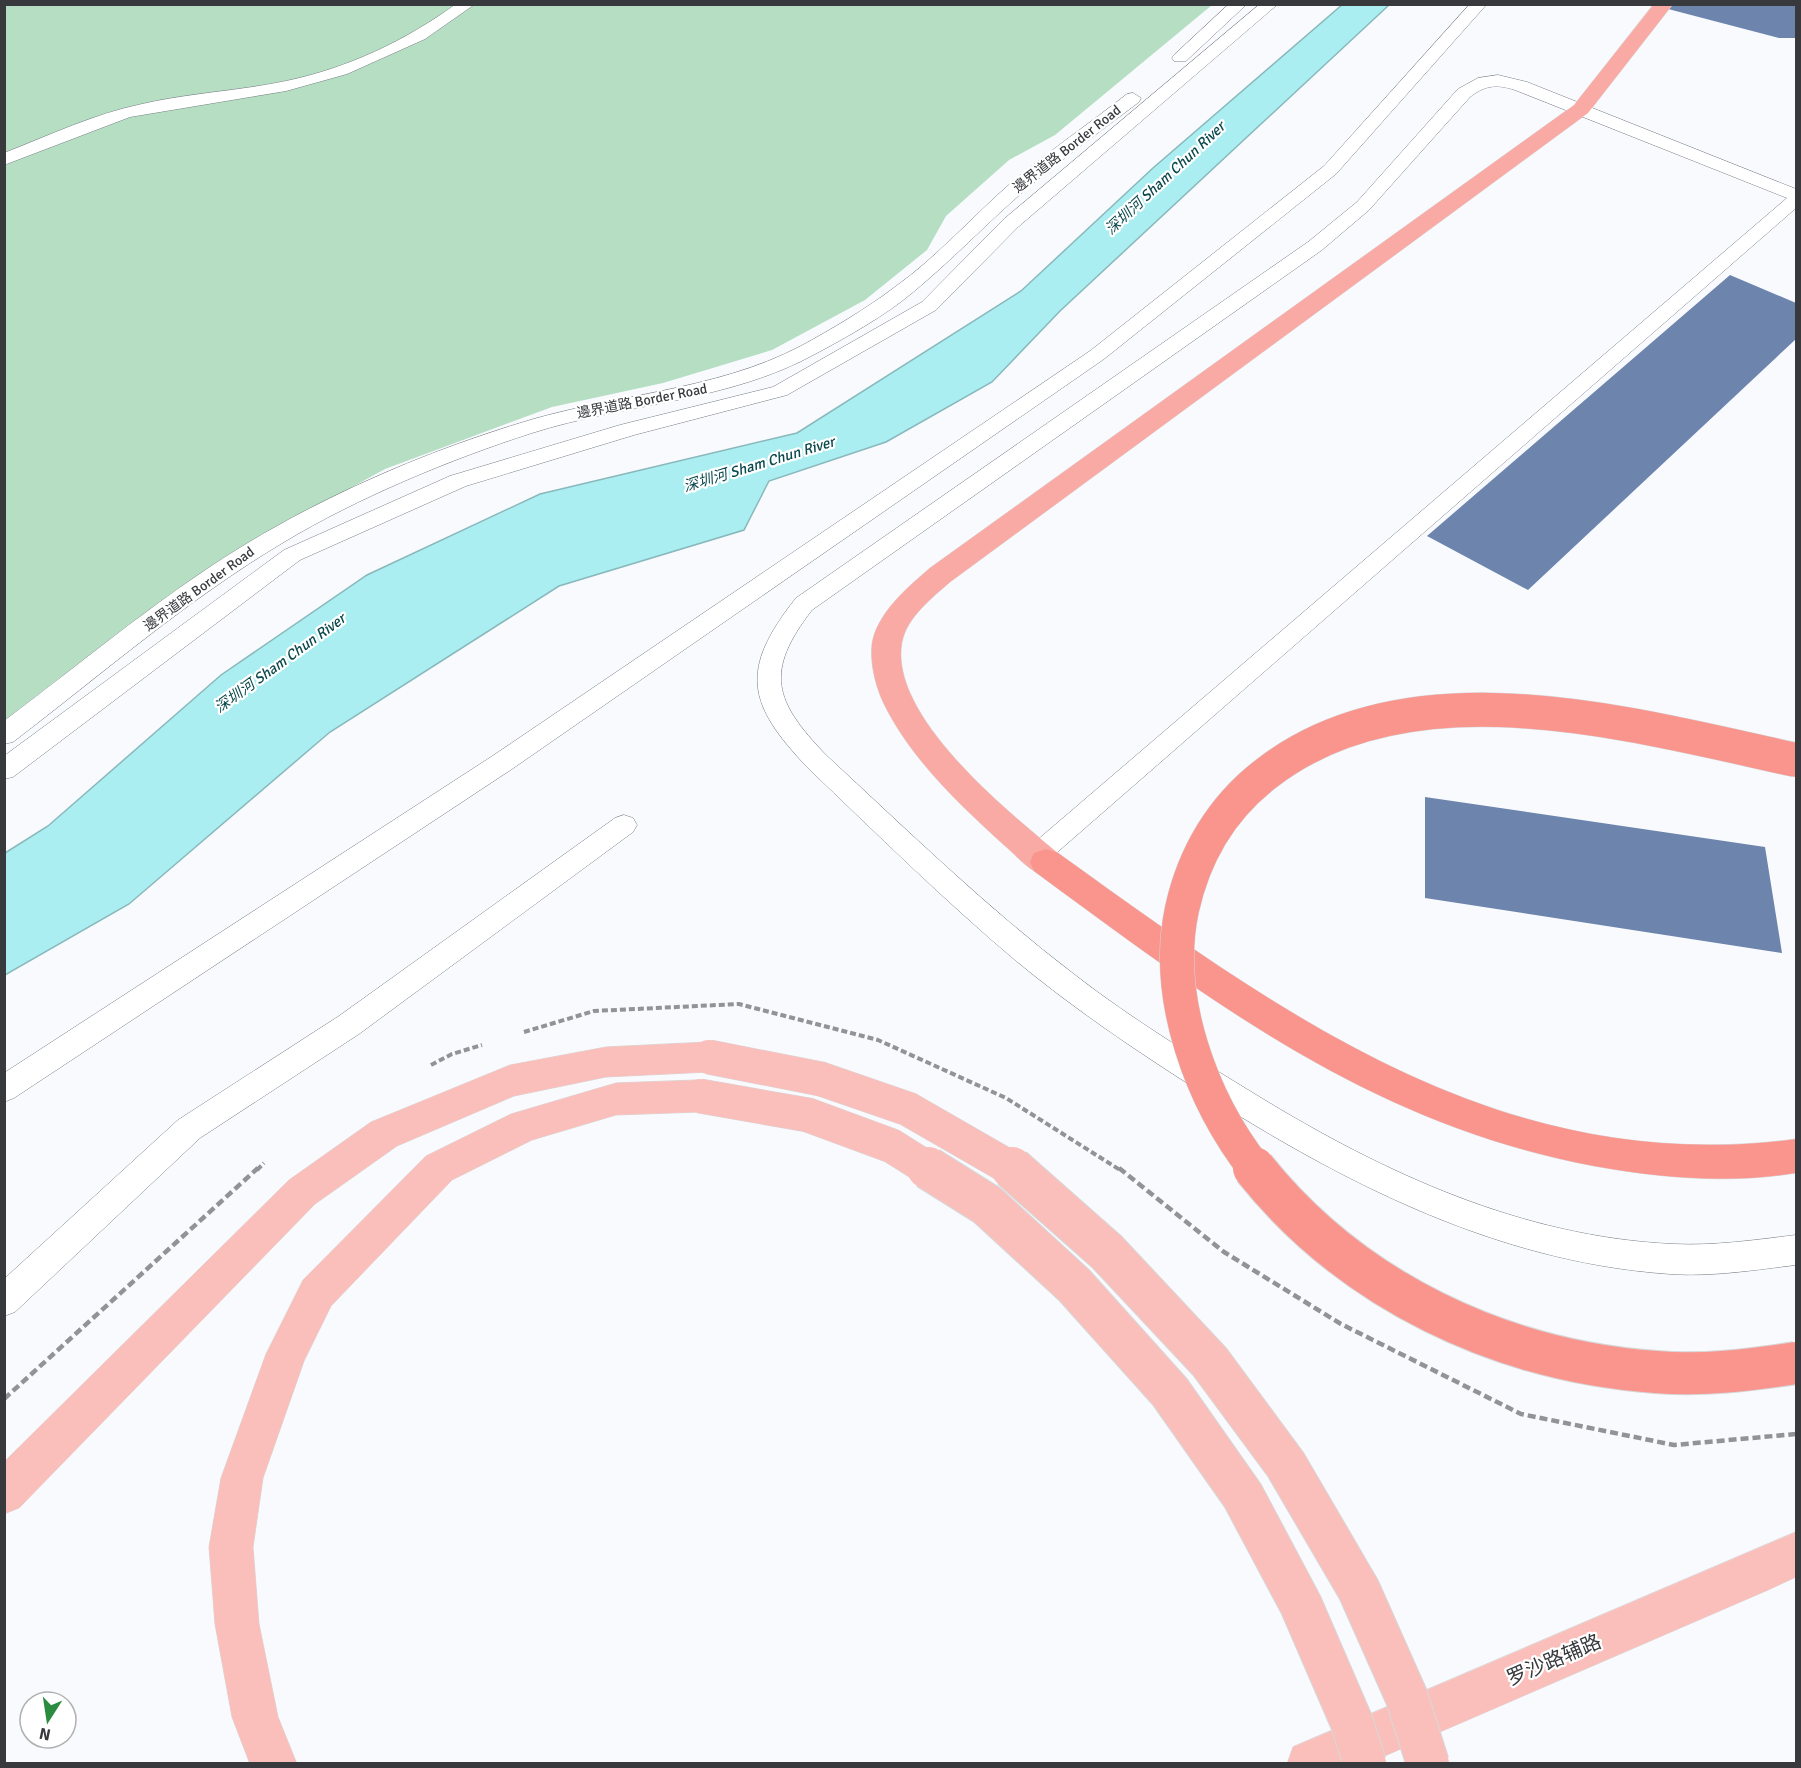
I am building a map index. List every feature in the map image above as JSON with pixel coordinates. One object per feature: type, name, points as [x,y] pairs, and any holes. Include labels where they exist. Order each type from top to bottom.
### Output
[{"type":"highway","points":[[1665,4],[1581,109],[940,574],[919,593],[899,617],[887,643],[886,670],[893,696],[921,738],[957,779],[1041,859],[1209,979],[1304,1041],[1370,1077],[1434,1107],[1503,1131],[1590,1151],[1678,1162],[1753,1162],[1797,1156]]},
{"type":"highway","points":[[1797,760],[1556,714],[1492,710],[1434,713],[1384,720],[1344,730],[1294,753],[1256,780],[1224,811],[1203,843],[1188,880],[1179,918],[1175,964],[1181,1011],[1194,1055],[1217,1108],[1253,1166],[1295,1213],[1344,1257],[1398,1294],[1468,1328],[1534,1352],[1593,1367],[1670,1374],[1737,1373],[1797,1363]]},
{"type":"main road","points":[[4,1493],[302,1192],[384,1134],[510,1081],[606,1062],[709,1057],[821,1079],[908,1109],[1017,1171],[1107,1252],[1210,1362],[1286,1465],[1359,1590],[1407,1698],[1428,1764]]},
{"type":"main road","points":[[274,1764],[255,1717],[237,1624],[231,1546],[242,1478],[286,1354],[317,1293],[439,1168],[524,1126],[616,1099],[700,1096],[808,1115],[892,1146],[987,1205],[1074,1285],[1170,1392],[1242,1496],[1302,1605],[1352,1723],[1365,1764]]},
{"type":"main road","name":"罗沙路辅路","points":[[1310,1764],[1753,1575],[1797,1554]]},
{"type":"lane","points":[[4,160],[90,124],[126,112],[281,87],[339,72],[376,58],[422,36],[467,4]]},
{"type":"lane","name":"邊界道路 Border Road","points":[[4,735],[212,577],[278,535],[342,501],[437,460],[525,428],[580,412],[736,381],[765,372],[810,349],[903,291],[1020,185],[1133,99],[1239,4]]},
{"type":"lane","points":[[4,770],[292,555],[458,481],[627,430],[780,391],[929,306],[1011,223],[1270,4]]},
{"type":"lane","points":[[4,1089],[503,762],[1097,355],[1330,170],[1479,4]]},
{"type":"lane","points":[[1041,859],[1797,197],[1511,82],[1491,79],[1474,84],[1363,206],[1315,246],[804,604],[781,633],[771,655],[768,678],[772,699],[783,725],[973,907],[1050,972],[1124,1025],[1273,1122],[1348,1163],[1422,1198],[1498,1225],[1582,1246],[1672,1259],[1739,1257],[1797,1250]]},
{"type":"lane","points":[[4,1301],[189,1129],[349,1025],[624,825]]},
{"type":"path","points":[[518,1034],[594,1011],[739,1004],[878,1040],[1006,1098],[1116,1166],[1224,1252],[1341,1324],[1521,1414],[1674,1445],[1797,1434]]},
{"type":"path","points":[[422,1071],[452,1054],[485,1044]]},
{"type":"path","points":[[4,1399],[272,1156]]},
{"type":"green space","points":[[5,5],[1212,5],[1055,135],[1009,160],[946,216],[927,250],[865,300],[772,350],[663,383],[552,407],[385,469],[261,537],[117,634],[5,720]]},
{"type":"water","name":"深圳河 Sham Chun River","points":[[1343,4],[1389,5],[1060,311],[992,382],[886,442],[769,481],[744,530],[559,586],[330,732],[129,904],[5,975],[5,853],[48,826],[221,675],[367,575],[540,494],[797,433],[1021,291],[1153,168]]},
{"type":"building","points":[[1649,4],[1796,4],[1796,38],[1779,38]]},
{"type":"building","points":[[1730,275],[1796,303],[1796,339],[1528,590],[1427,536]]},
{"type":"building","points":[[1425,797],[1765,847],[1782,953],[1425,898]]}]
